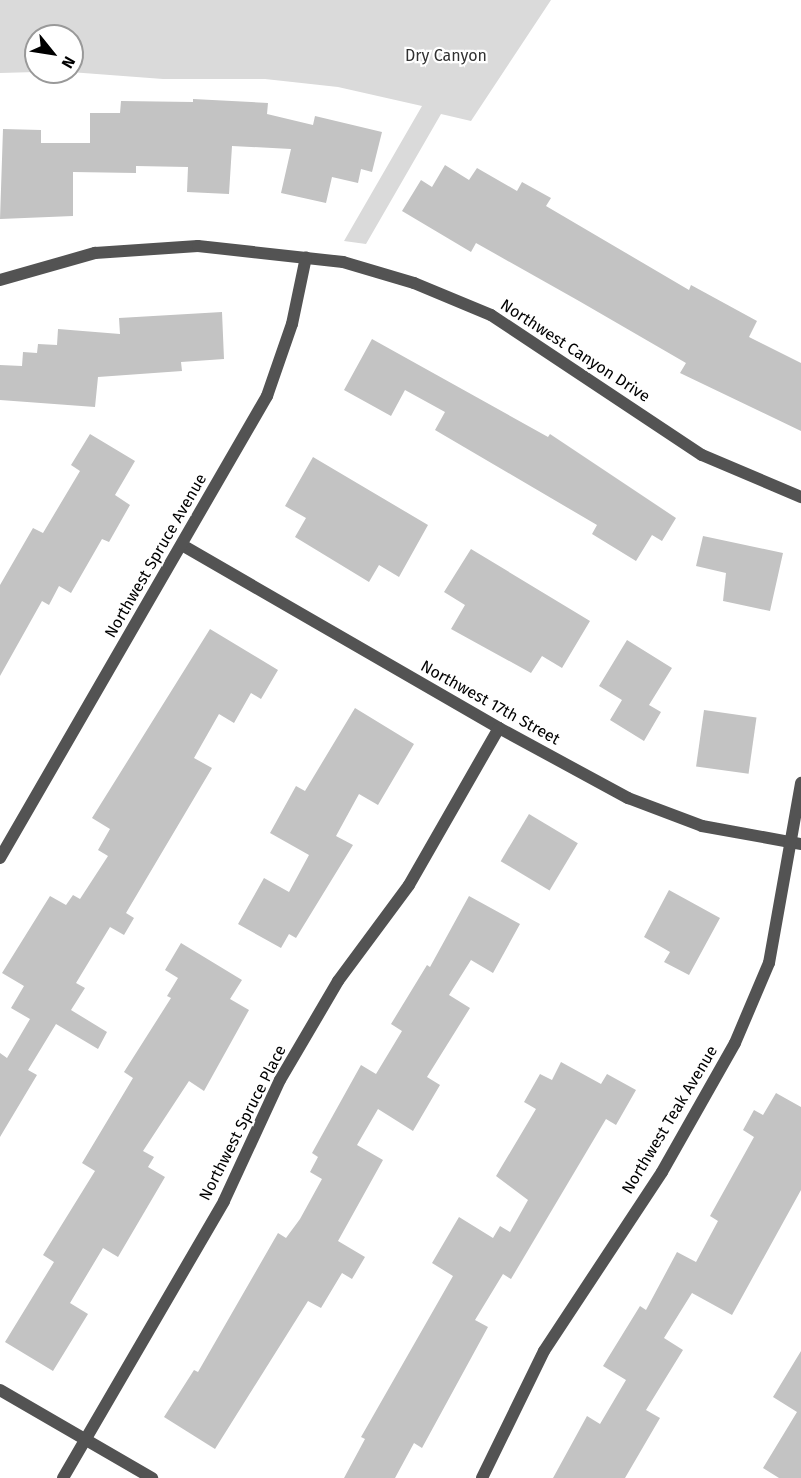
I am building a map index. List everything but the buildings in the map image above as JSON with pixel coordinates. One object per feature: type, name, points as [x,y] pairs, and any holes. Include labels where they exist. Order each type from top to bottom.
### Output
[{"type":"street","name":"Northwest Canyon Drive","points":[[0,280],[95,253],[198,246],[343,261],[414,283],[491,315],[702,455],[775,489],[801,497]]},
{"type":"street","name":"Northwest Spruce Avenue","points":[[0,858],[267,396],[292,324],[306,257]]},
{"type":"street","name":"Northwest 17th Street","points":[[182,545],[499,728],[628,798],[702,826],[795,843]]},
{"type":"street","name":"Northwest Spruce Place","points":[[63,1478],[224,1201],[286,1070],[338,981],[409,885],[499,728]]},
{"type":"street","name":"Northwest Teak Avenue","points":[[482,1478],[544,1350],[662,1172],[735,1043],[769,963],[795,843],[801,783]]},
{"type":"street","points":[[0,1390],[152,1478]]},
{"type":"green space","name":"Dry Canyon","points":[[0,0],[551,0],[471,121],[441,114],[366,244],[344,241],[422,106],[338,87],[265,79],[163,79],[84,73],[84,24],[24,24],[24,72],[0,73]]}]
